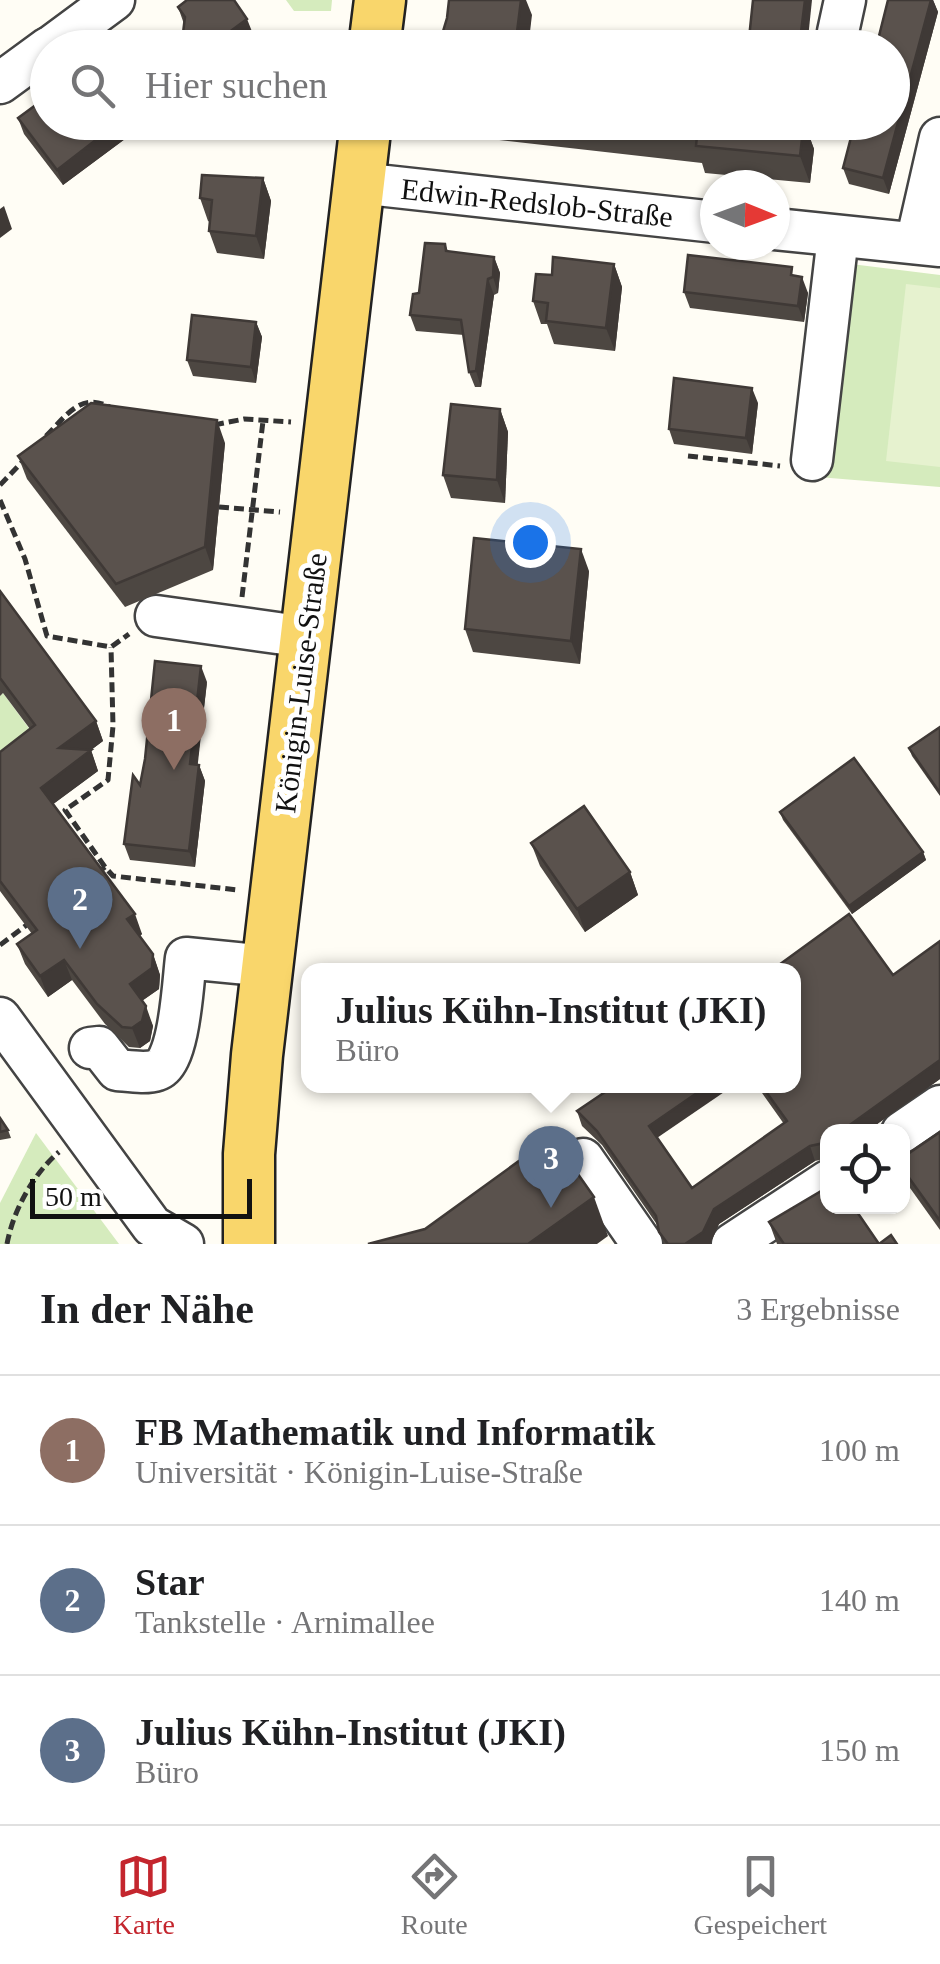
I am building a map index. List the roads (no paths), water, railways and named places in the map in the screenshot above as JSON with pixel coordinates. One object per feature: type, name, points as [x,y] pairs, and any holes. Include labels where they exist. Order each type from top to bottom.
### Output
[{"type":"main road","points":[[376,30],[380,0]]},
{"type":"main road","name":"Königin-Luise-Straße","points":[[249,1244],[249,1154],[268,966],[364,140]]},
{"type":"street","points":[[73,30],[114,0]]},
{"type":"street","points":[[0,83],[30,61]]},
{"type":"street","points":[[790,231],[928,245],[940,138]]},
{"type":"street","name":"Edwin-Redslob-Straße","points":[[359,183],[700,220]]},
{"type":"street","points":[[812,460],[838,236]]},
{"type":"street","points":[[156,616],[306,637]]},
{"type":"street","points":[[45,1080],[94,1032],[99,1047],[118,1070],[159,1070],[168,1062],[171,963],[268,966]]},
{"type":"street","points":[[0,1018],[152,1226],[182,1244]]},
{"type":"street","points":[[910,1127],[940,1106]]},
{"type":"street","points":[[583,1159],[642,1244]]},
{"type":"street","points":[[732,1244],[820,1186]]},
{"type":"place","name":"FB Mathematik und Informatik","points":[[174,770]]},
{"type":"place","name":"Star","points":[[80,949]]},
{"type":"place","name":"Julius Kühn-Institut (JKI)","points":[[551,1208]]}]
